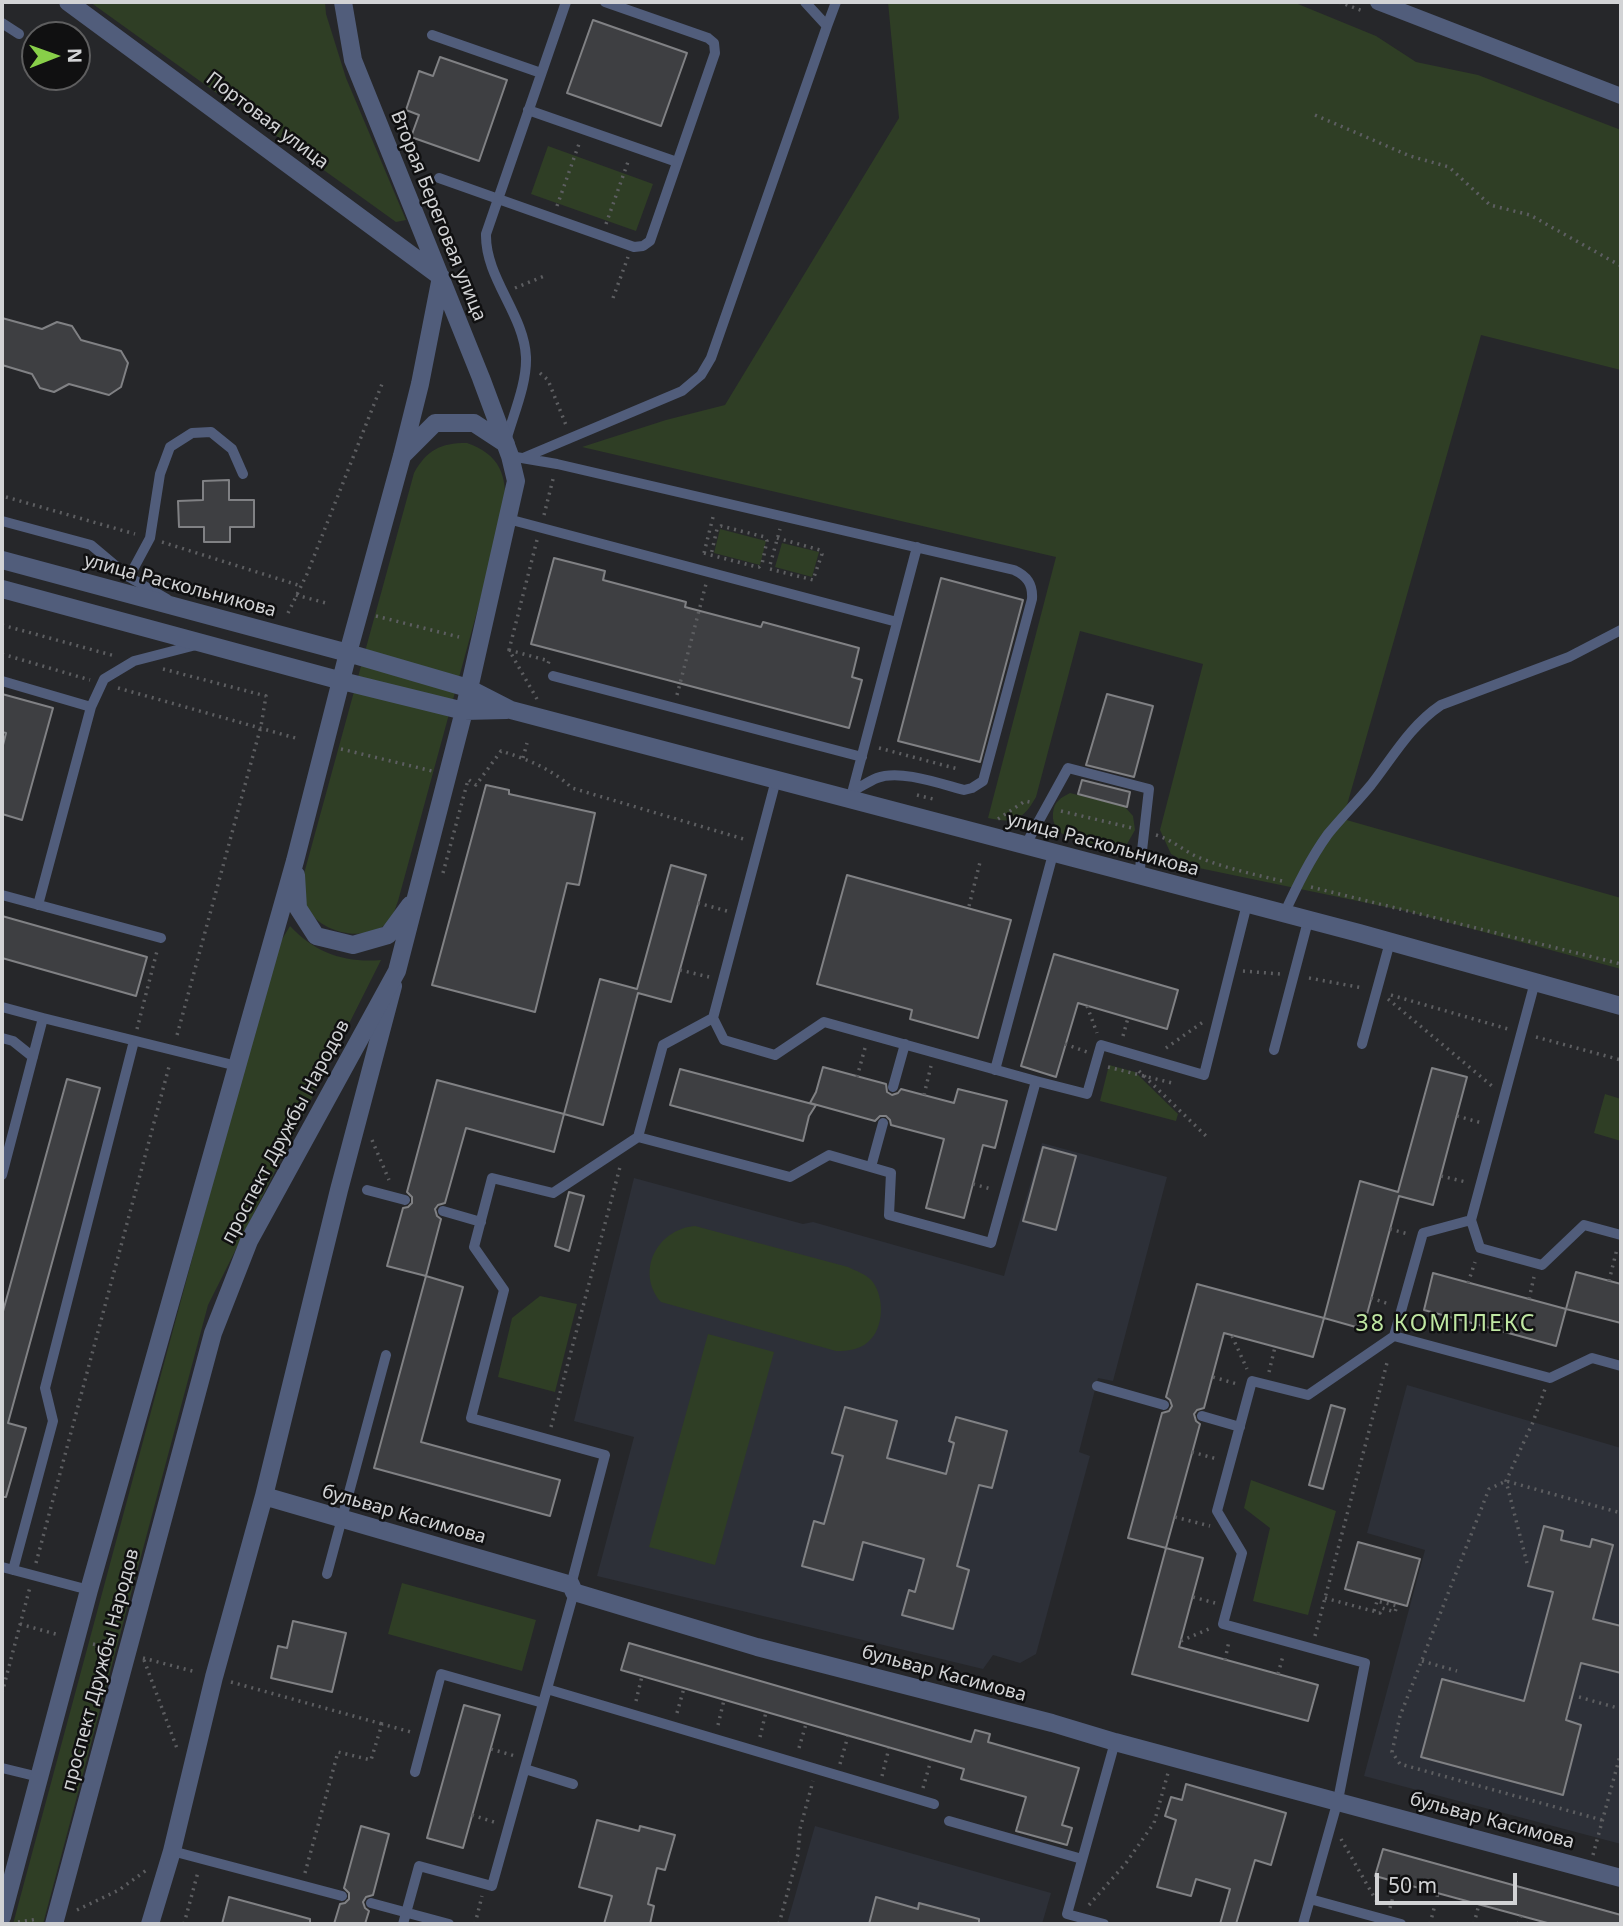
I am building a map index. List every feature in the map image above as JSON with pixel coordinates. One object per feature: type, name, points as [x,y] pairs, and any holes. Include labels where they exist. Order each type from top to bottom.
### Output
[{"type":"street","name":"Портовая улица","points":[[68,2],[440,276]]},
{"type":"street","name":"Вторая Береговая улица","points":[[343,2],[353,60],[513,452],[516,481]]},
{"type":"street","points":[[1378,2],[1621,96]]},
{"type":"street","name":"проспект Дружбы Народов","points":[[9,1919],[39,1777],[89,1590],[295,861],[402,456],[420,384],[440,276]]},
{"type":"street","points":[[402,456],[435,423],[474,423],[513,452]]},
{"type":"street","name":"проспект Дружбы Народов","points":[[55,1920],[213,1333],[249,1241],[397,971],[464,711],[516,481]]},
{"type":"street","name":"улица Раскольникова","points":[[2,561],[348,653],[468,688],[511,710],[776,780],[852,795],[1053,854],[1308,920],[1621,1006]]},
{"type":"street","points":[[2,589],[342,681],[464,711],[511,710]]},
{"type":"street","points":[[295,861],[298,908],[316,936],[353,946],[388,935],[416,896]]},
{"type":"street","points":[[150,1924],[173,1851],[214,1677],[264,1496],[339,1191],[397,971]]},
{"type":"street","name":"бульвар Касимова","points":[[264,1496],[757,1647],[1052,1723],[1621,1878]]},
{"type":"lane","points":[[513,452],[525,370],[524,347],[486,248],[488,226],[566,2]]},
{"type":"lane","points":[[439,178],[632,246],[643,246],[650,241],[715,54],[714,43],[708,38],[605,2]]},
{"type":"lane","points":[[805,2],[827,26]]},
{"type":"lane","points":[[513,452],[571,438],[682,391],[696,382],[706,367],[836,2]]},
{"type":"lane","points":[[2,23],[19,34]]},
{"type":"lane","points":[[432,35],[541,73]]},
{"type":"lane","points":[[528,110],[677,162]]},
{"type":"lane","points":[[129,577],[150,538],[160,474],[170,447],[192,433],[211,432],[232,449],[243,474]]},
{"type":"lane","points":[[513,452],[1014,570],[1027,578],[1032,599],[983,781],[972,789],[964,790],[903,775],[891,775],[878,778],[852,795]]},
{"type":"lane","points":[[508,519],[897,622]]},
{"type":"lane","points":[[2,521],[91,545],[129,577],[184,609]]},
{"type":"lane","points":[[852,795],[916,547]]},
{"type":"lane","points":[[1284,914],[1307,866],[1328,834],[1425,716],[1441,705],[1569,657],[1621,629]]},
{"type":"lane","points":[[38,905],[91,706],[104,679],[134,661],[204,643]]},
{"type":"lane","points":[[549,675],[862,757]]},
{"type":"lane","points":[[2,681],[91,706]]},
{"type":"lane","points":[[1025,846],[1068,768],[1149,789],[1139,877]]},
{"type":"lane","points":[[776,780],[713,1018],[724,1040],[775,1055],[824,1022],[1087,1094],[1098,1055],[1118,1050],[1204,1075],[1247,904]]},
{"type":"lane","points":[[995,1070],[1053,854]]},
{"type":"lane","points":[[2,895],[161,938]]},
{"type":"lane","points":[[1274,1050],[1308,920]]},
{"type":"lane","points":[[1363,1044],[1390,942]]},
{"type":"lane","points":[[1535,982],[1471,1220],[1480,1248],[1542,1265],[1584,1225],[1621,1235]]},
{"type":"lane","points":[[2,1007],[237,1066]]},
{"type":"lane","points":[[2,1175],[43,1018]]},
{"type":"lane","points":[[404,1919],[419,1866],[492,1886],[547,1689],[606,1455],[471,1418],[504,1290],[474,1247],[492,1178],[553,1193],[638,1137],[663,1045],[713,1018]]},
{"type":"lane","points":[[2,1038],[13,1041],[33,1057]]},
{"type":"lane","points":[[89,1590],[7,1569],[53,1421],[45,1388],[134,1041]]},
{"type":"lane","points":[[893,1087],[905,1044]]},
{"type":"lane","points":[[638,1137],[790,1177],[830,1156],[891,1173],[890,1215],[991,1243],[1036,1081]]},
{"type":"lane","points":[[871,1167],[883,1123]]},
{"type":"lane","points":[[367,1190],[401,1199]]},
{"type":"lane","points":[[443,1211],[481,1222]]},
{"type":"lane","points":[[1303,1924],[1338,1800],[1365,1663],[1228,1625],[1228,1606],[1242,1553],[1217,1511],[1252,1384],[1308,1395],[1394,1336],[1423,1233],[1471,1220]]},
{"type":"lane","points":[[1394,1336],[1550,1378],[1591,1358],[1621,1366]]},
{"type":"lane","points":[[327,1574],[386,1355]]},
{"type":"lane","points":[[1097,1386],[1164,1405]]},
{"type":"lane","points":[[1202,1416],[1240,1427]]},
{"type":"lane","points":[[415,1772],[442,1674],[543,1703]]},
{"type":"lane","points":[[547,1689],[934,1804]]},
{"type":"lane","points":[[1104,1924],[1067,1914],[1115,1742]]},
{"type":"lane","points":[[526,1764],[573,1784]]},
{"type":"lane","points":[[2,1768],[39,1777]]},
{"type":"lane","points":[[948,1821],[1082,1859]]},
{"type":"lane","points":[[173,1851],[342,1896]]},
{"type":"lane","points":[[1310,1899],[1401,1924]]},
{"type":"lane","points":[[371,1903],[404,1919],[449,1924]]},
{"type":"path","points":[[1315,115],[1410,156],[1449,167],[1490,205],[1530,215],[1621,266]]},
{"type":"path","points":[[552,218],[584,129]]},
{"type":"path","points":[[602,236],[634,147]]},
{"type":"path","points":[[613,298],[632,246]]},
{"type":"path","points":[[504,293],[547,275]]},
{"type":"path","points":[[525,370],[540,373],[548,380],[571,438]]},
{"type":"path","points":[[288,613],[382,384]]},
{"type":"path","points":[[542,687],[538,700],[509,650],[557,464]]},
{"type":"path","points":[[674,708],[704,571],[704,553],[717,501]]},
{"type":"path","points":[[778,538],[820,550],[822,554],[814,579],[810,581],[771,570],[770,565],[783,517]]},
{"type":"path","points":[[704,553],[710,555],[759,567],[767,539],[721,526],[717,529],[710,555]]},
{"type":"path","points":[[296,595],[326,603]]},
{"type":"path","points":[[369,614],[458,637]]},
{"type":"path","points":[[2,625],[266,696],[261,726],[2,1693]]},
{"type":"path","points":[[509,650],[549,661],[549,675]]},
{"type":"path","points":[[2,654],[299,739]]},
{"type":"path","points":[[523,758],[527,743]]},
{"type":"path","points":[[339,748],[433,772]]},
{"type":"path","points":[[463,779],[476,785],[501,751],[558,775],[572,788],[759,844]]},
{"type":"path","points":[[1183,847],[1197,857],[1237,870],[1621,964]]},
{"type":"path","points":[[969,906],[980,862]]},
{"type":"path","points":[[698,904],[740,915]]},
{"type":"path","points":[[134,1041],[161,938]]},
{"type":"path","points":[[680,970],[723,981]]},
{"type":"path","points":[[1229,978],[1240,971],[1294,975],[1378,991],[1621,1060]]},
{"type":"path","points":[[1378,991],[1504,1097]]},
{"type":"path","points":[[1087,1006],[1098,1055]]},
{"type":"path","points":[[1150,1059],[1221,1010]]},
{"type":"path","points":[[1128,1018],[1118,1050],[1206,1137]]},
{"type":"path","points":[[857,1077],[869,1035]]},
{"type":"path","points":[[1065,1044],[1098,1055],[1144,1076],[1181,1085]]},
{"type":"path","points":[[924,1095],[935,1053]]},
{"type":"path","points":[[1457,1115],[1496,1127]]},
{"type":"path","points":[[372,1140],[401,1199]]},
{"type":"path","points":[[548,1439],[625,1145]]},
{"type":"path","points":[[1441,1175],[1480,1186]]},
{"type":"path","points":[[1609,1281],[1621,1235]]},
{"type":"path","points":[[1468,1283],[1480,1248]]},
{"type":"path","points":[[1529,1299],[1538,1264]]},
{"type":"path","points":[[1233,1336],[1252,1384]]},
{"type":"path","points":[[1311,1648],[1394,1336]]},
{"type":"path","points":[[1265,1385],[1275,1347]]},
{"type":"path","points":[[1213,1377],[1252,1384]]},
{"type":"path","points":[[1527,1563],[1506,1481],[1550,1378]]},
{"type":"path","points":[[1192,1452],[1230,1463]]},
{"type":"path","points":[[1602,1820],[1400,1764],[1392,1752],[1400,1716],[1489,1489],[1506,1481],[1621,1513]]},
{"type":"path","points":[[1175,1517],[1229,1531]]},
{"type":"path","points":[[1193,1597],[1228,1606]]},
{"type":"path","points":[[1325,1598],[1380,1613],[1381,1608],[1395,1612],[1397,1606],[1377,1599],[1374,1611]]},
{"type":"path","points":[[20,1624],[63,1636]]},
{"type":"path","points":[[1181,1641],[1228,1625],[1225,1660]]},
{"type":"path","points":[[1278,1674],[1286,1641]]},
{"type":"path","points":[[88,1642],[115,1650]]},
{"type":"path","points":[[134,1655],[425,1735]]},
{"type":"path","points":[[143,1658],[189,1780]]},
{"type":"path","points":[[1422,1661],[1457,1671]]},
{"type":"path","points":[[632,1715],[642,1676]]},
{"type":"path","points":[[674,1727],[684,1688]]},
{"type":"path","points":[[1579,1697],[1621,1709]]},
{"type":"path","points":[[714,1739],[724,1700]]},
{"type":"path","points":[[756,1751],[766,1712]]},
{"type":"path","points":[[302,1885],[338,1752],[371,1760],[382,1724]]},
{"type":"path","points":[[795,1763],[806,1724]]},
{"type":"path","points":[[837,1775],[848,1735]]},
{"type":"path","points":[[878,1787],[889,1748]]},
{"type":"path","points":[[491,1749],[526,1764]]},
{"type":"path","points":[[1597,1838],[1621,1752]]},
{"type":"path","points":[[1079,1917],[1126,1863],[1154,1823],[1173,1757]]},
{"type":"path","points":[[920,1799],[931,1759]]},
{"type":"path","points":[[779,1924],[798,1854],[800,1829],[816,1769]]},
{"type":"path","points":[[472,1815],[509,1826]]},
{"type":"path","points":[[1332,1822],[1388,1921]]},
{"type":"path","points":[[9,1919],[55,1920],[119,1890],[173,1851]]},
{"type":"path","points":[[1388,1921],[1397,1882]]},
{"type":"path","points":[[475,1924],[485,1884]]},
{"type":"path","points":[[1430,1924],[1438,1893]]},
{"type":"path","points":[[1474,1924],[1479,1904]]},
{"type":"path","points":[[1518,1924],[1521,1916]]},
{"type":"shaded area","points":[[1042,1143],[1167,1177],[1113,1381],[1098,1378],[1079,1452],[1090,1456],[1036,1654],[1020,1663],[993,1655],[983,1669],[597,1576],[634,1437],[574,1421],[634,1178],[803,1224],[813,1222],[1004,1276]]},
{"type":"shaded area","points":[[1407,1385],[1621,1448],[1621,1844],[1364,1776],[1425,1550],[1367,1533]]},
{"type":"shaded area","points":[[815,1826],[1051,1893],[1042,1924],[787,1924]]},
{"type":"green space","points":[[90,2],[325,2],[326,14],[346,78],[406,220],[396,222]]},
{"type":"green space","points":[[888,2],[1293,2],[1376,36],[1416,62],[1478,75],[1621,130],[1621,370],[1481,335],[1343,819],[1621,898],[1621,969],[1406,911],[1194,867],[1171,854],[1160,830],[1203,664],[1080,631],[1036,797],[1027,811],[1017,818],[988,818],[1056,557],[582,447],[666,420],[725,405],[899,118]]},
{"type":"green space","points":[[548,146],[653,184],[636,231],[531,194]]},
{"type":"green space","points":[[467,443],[487,453],[499,467],[505,486],[505,509],[394,912],[389,921],[368,933],[343,932],[319,922],[311,913],[304,901],[302,881],[414,473],[435,449],[449,444]]},
{"type":"green space","points":[[720,529],[766,541],[760,565],[714,553]]},
{"type":"green space","points":[[782,543],[819,552],[812,577],[775,567]]},
{"type":"green space","points":[[1070,793],[1125,807],[1133,816],[1135,830],[1127,844],[1118,850],[1087,844],[1059,831],[1054,823],[1054,809],[1059,800]]},
{"type":"green space","points":[[290,926],[310,943],[331,954],[355,960],[381,960],[208,1305],[43,1924],[13,1924],[275,951]]},
{"type":"green space","points":[[1109,1065],[1135,1072],[1178,1114],[1176,1121],[1100,1101]]},
{"type":"green space","points":[[1605,1094],[1621,1099],[1621,1141],[1594,1133]]},
{"type":"green space","points":[[695,1226],[848,1267],[864,1275],[872,1281],[881,1304],[880,1321],[873,1336],[865,1345],[836,1351],[661,1302],[653,1290],[650,1278],[654,1254],[670,1235]]},
{"type":"green space","points":[[540,1296],[577,1304],[555,1392],[498,1377],[512,1318]]},
{"type":"green space","points":[[708,1334],[774,1352],[715,1565],[649,1547]]},
{"type":"green space","points":[[1251,1480],[1336,1511],[1308,1615],[1253,1601],[1270,1528],[1244,1508]]},
{"type":"green space","points":[[402,1583],[536,1620],[522,1671],[388,1634]]},
{"type":"building","points":[[593,20],[687,53],[661,126],[567,93]]},
{"type":"building","points":[[440,57],[507,80],[479,161],[411,137],[419,115],[406,110],[419,71],[433,76]]},
{"type":"building","points":[[2,318],[42,329],[57,322],[72,326],[81,340],[121,351],[128,363],[121,387],[109,395],[69,384],[54,392],[40,388],[32,374],[2,365]]},
{"type":"building","points":[[229,480],[229,500],[254,500],[254,527],[230,527],[230,542],[204,542],[204,527],[179,527],[178,501],[203,500],[203,481]]},
{"type":"building","points":[[554,558],[605,571],[603,580],[686,602],[685,607],[761,627],[763,622],[859,648],[852,677],[862,680],[849,728],[531,644]]},
{"type":"building","points":[[941,578],[1023,600],[980,762],[898,741]]},
{"type":"building","points":[[2,694],[53,708],[22,820],[2,814],[2,749],[6,733],[2,732]]},
{"type":"building","points":[[1107,694],[1153,706],[1134,777],[1086,765]]},
{"type":"building","points":[[1082,780],[1130,792],[1127,807],[1078,794]]},
{"type":"building","points":[[486,785],[509,790],[509,794],[595,813],[579,885],[567,883],[535,1012],[432,985]]},
{"type":"building","points":[[671,865],[706,875],[671,1002],[638,993],[603,1125],[564,1114],[600,979],[637,989]]},
{"type":"building","points":[[847,875],[1011,920],[978,1038],[910,1019],[912,1010],[817,984]]},
{"type":"building","points":[[2,916],[147,957],[136,996],[2,958]]},
{"type":"building","points":[[1054,954],[1178,990],[1167,1029],[1078,1003],[1056,1077],[1021,1066]]},
{"type":"building","points":[[823,1067],[886,1084],[887,1092],[892,1095],[901,1089],[954,1103],[958,1089],[1007,1101],[995,1148],[983,1145],[964,1218],[926,1208],[944,1139],[891,1125],[886,1116],[880,1116],[875,1121],[810,1103]]},
{"type":"building","points":[[1432,1068],[1467,1077],[1433,1205],[1399,1196],[1363,1329],[1324,1318],[1360,1181],[1398,1192]]},
{"type":"building","points":[[680,1069],[816,1105],[809,1116],[803,1141],[670,1105]]},
{"type":"building","points":[[67,1079],[100,1088],[8,1423],[26,1428],[6,1497],[2,1497],[2,1315]]},
{"type":"building","points":[[437,1080],[564,1114],[554,1152],[466,1128],[445,1203],[435,1209],[441,1219],[426,1276],[387,1266],[403,1208],[412,1203],[412,1197],[407,1192]]},
{"type":"building","points":[[1043,1147],[1076,1156],[1056,1230],[1023,1221]]},
{"type":"building","points":[[569,1192],[584,1196],[569,1251],[555,1246]]},
{"type":"building","points":[[1576,1272],[1621,1284],[1621,1323],[1566,1309]]},
{"type":"building","points":[[1433,1273],[1566,1309],[1556,1346],[1424,1310]]},
{"type":"building","points":[[426,1276],[463,1287],[421,1442],[560,1480],[550,1516],[374,1468]]},
{"type":"building","points":[[1197,1284],[1324,1318],[1313,1357],[1224,1333],[1204,1408],[1194,1414],[1200,1424],[1166,1548],[1128,1538],[1162,1413],[1169,1411],[1172,1406],[1166,1397]]},
{"type":"building","points":[[1331,1405],[1345,1409],[1323,1489],[1309,1485]]},
{"type":"building","points":[[845,1407],[897,1421],[887,1458],[946,1474],[954,1443],[949,1441],[956,1417],[1007,1431],[992,1488],[979,1485],[957,1566],[969,1570],[953,1629],[902,1615],[909,1590],[915,1592],[924,1559],[863,1542],[853,1580],[802,1566],[814,1521],[824,1524],[843,1456],[832,1453]]},
{"type":"building","points":[[1544,1526],[1563,1531],[1561,1540],[1590,1547],[1592,1539],[1613,1545],[1593,1619],[1621,1626],[1621,1673],[1581,1663],[1566,1720],[1581,1725],[1563,1795],[1421,1757],[1442,1679],[1524,1701],[1553,1592],[1528,1586]]},
{"type":"building","points":[[1358,1542],[1420,1559],[1407,1606],[1345,1589]]},
{"type":"building","points":[[1166,1548],[1203,1558],[1179,1647],[1318,1685],[1308,1721],[1132,1674]]},
{"type":"building","points":[[293,1621],[346,1633],[332,1692],[271,1678],[278,1646],[287,1648]]},
{"type":"building","points":[[629,1643],[971,1742],[975,1730],[990,1734],[988,1742],[1079,1768],[1062,1825],[1072,1828],[1067,1845],[1016,1831],[1026,1797],[961,1779],[964,1769],[621,1670]]},
{"type":"building","points":[[464,1705],[500,1715],[463,1848],[427,1838]]},
{"type":"building","points":[[1186,1784],[1286,1813],[1271,1865],[1255,1860],[1236,1924],[1220,1924],[1230,1889],[1196,1879],[1191,1896],[1157,1887],[1176,1820],[1165,1816],[1171,1797],[1182,1800]]},
{"type":"building","points":[[597,1820],[639,1831],[640,1826],[675,1835],[665,1870],[657,1868],[648,1904],[654,1906],[650,1924],[604,1924],[612,1896],[579,1887]]},
{"type":"building","points":[[361,1826],[389,1834],[373,1895],[366,1897],[363,1902],[369,1911],[365,1924],[334,1924],[340,1904],[349,1899],[349,1893],[344,1888]]},
{"type":"building","points":[[1383,1849],[1621,1915],[1621,1924],[1551,1924],[1375,1876]]},
{"type":"building","points":[[229,1897],[310,1919],[310,1924],[222,1924]]},
{"type":"building","points":[[876,1897],[918,1909],[919,1903],[979,1919],[979,1924],[869,1924]]},
{"type":"district","name":"38 КОМПЛЕКС","points":[[1446,1324]]}]
